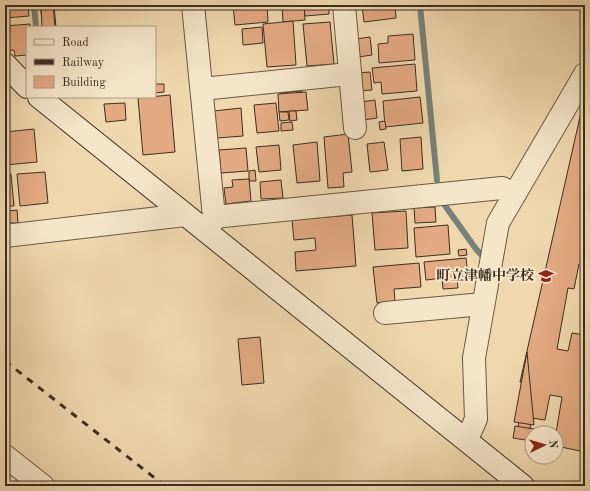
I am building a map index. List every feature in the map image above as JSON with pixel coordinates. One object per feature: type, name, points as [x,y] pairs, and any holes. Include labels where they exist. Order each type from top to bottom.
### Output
[{"type":"street","points":[[193,5],[202,89],[211,225]]},
{"type":"street","points":[[344,5],[355,128]]},
{"type":"street","points":[[5,64],[26,86]]},
{"type":"street","points":[[202,89],[349,74]]},
{"type":"street","points":[[467,439],[476,418],[474,358],[498,223],[585,74]]},
{"type":"street","points":[[40,98],[185,215],[211,225],[524,486]]},
{"type":"street","points":[[211,225],[502,188],[515,194]]},
{"type":"street","points":[[5,236],[185,215]]},
{"type":"street","points":[[385,313],[483,304]]},
{"type":"street","points":[[5,456],[43,486]]},
{"type":"building","points":[[5,5],[28,5],[29,16],[5,18]]},
{"type":"building","points":[[40,5],[54,5],[56,26],[43,26]]},
{"type":"building","points":[[41,5],[53,5],[55,26],[42,26]]},
{"type":"building","points":[[233,5],[267,5],[268,22],[235,25]]},
{"type":"building","points":[[282,5],[304,5],[305,20],[283,22]]},
{"type":"building","points":[[304,5],[329,5],[329,14],[305,16]]},
{"type":"building","points":[[362,5],[395,5],[396,18],[364,22]]},
{"type":"building","points":[[293,21],[296,65],[267,67],[263,24]]},
{"type":"building","points":[[330,22],[334,64],[307,66],[303,24]]},
{"type":"building","points":[[30,24],[30,26],[26,26],[26,55],[15,56],[14,50],[6,51],[5,26]]},
{"type":"building","points":[[262,27],[263,43],[243,45],[242,29]]},
{"type":"building","points":[[413,34],[415,60],[379,63],[378,44],[388,43],[388,36]]},
{"type":"building","points":[[370,37],[372,55],[358,57],[356,39]]},
{"type":"building","points":[[415,64],[417,91],[382,94],[381,82],[374,83],[372,68]]},
{"type":"building","points":[[370,72],[372,90],[358,91],[356,73]]},
{"type":"building","points":[[156,84],[164,84],[164,92],[156,93]]},
{"type":"building","points":[[302,91],[303,109],[282,111],[280,93]]},
{"type":"building","points":[[306,92],[308,110],[279,112],[278,94]]},
{"type":"building","points":[[170,95],[175,152],[143,155],[138,98],[156,98],[156,96]]},
{"type":"building","points":[[420,97],[423,123],[385,127],[383,101]]},
{"type":"building","points":[[375,100],[377,118],[363,120],[361,102]]},
{"type":"building","points":[[125,103],[126,120],[106,122],[104,104]]},
{"type":"building","points":[[276,103],[279,131],[257,133],[254,105]]},
{"type":"building","points":[[241,108],[243,136],[217,138],[214,111]]},
{"type":"building","points":[[582,108],[585,109],[585,265],[579,264],[574,289],[568,288],[557,349],[568,351],[572,333],[585,335],[585,452],[564,448],[564,425],[557,425],[562,397],[550,395],[545,420],[532,418],[531,425],[524,425],[524,433],[517,432],[526,382],[520,382]]},
{"type":"building","points":[[289,111],[296,111],[297,120],[290,121]]},
{"type":"building","points":[[279,112],[288,112],[289,120],[280,121]]},
{"type":"building","points":[[385,121],[386,129],[380,130],[379,122]]},
{"type":"building","points":[[292,122],[293,130],[281,131],[281,123]]},
{"type":"building","points":[[34,129],[37,162],[5,165],[5,132]]},
{"type":"building","points":[[348,134],[352,172],[343,173],[344,187],[328,188],[324,137]]},
{"type":"building","points":[[421,137],[423,169],[402,171],[400,139]]},
{"type":"building","points":[[317,142],[320,181],[297,183],[293,145]]},
{"type":"building","points":[[384,142],[388,170],[370,172],[367,144]]},
{"type":"building","points":[[279,145],[281,170],[259,172],[256,147]]},
{"type":"building","points":[[246,148],[248,171],[221,173],[219,150]]},
{"type":"building","points":[[255,170],[256,181],[249,181],[249,171]]},
{"type":"building","points":[[45,172],[48,203],[20,206],[17,174]]},
{"type":"building","points":[[5,174],[11,174],[14,206],[5,206]]},
{"type":"building","points":[[249,179],[251,201],[226,204],[224,188],[233,187],[232,180]]},
{"type":"building","points":[[281,180],[283,198],[261,199],[260,182]]},
{"type":"building","points":[[435,207],[436,222],[415,223],[414,208]]},
{"type":"building","points":[[17,210],[18,223],[9,223],[8,211]]},
{"type":"building","points":[[406,211],[408,248],[375,250],[372,213]]},
{"type":"building","points":[[352,215],[356,266],[296,271],[295,252],[316,250],[315,238],[294,240],[292,220]]},
{"type":"building","points":[[448,225],[450,254],[416,257],[414,228]]},
{"type":"building","points":[[466,249],[467,255],[459,256],[458,250]]},
{"type":"building","points":[[466,258],[468,276],[457,277],[458,288],[443,289],[442,278],[426,280],[424,262]]},
{"type":"building","points":[[419,263],[421,287],[394,289],[395,301],[377,303],[373,267]]},
{"type":"building","points":[[260,337],[264,383],[242,385],[238,339]]},
{"type":"building","points":[[527,352],[534,425],[514,422]]},
{"type":"building","points":[[515,426],[524,427],[524,440],[513,438]]},
{"type":"waterway","points":[[34,5],[36,26]]},
{"type":"waterway","points":[[420,5],[437,180]]},
{"type":"waterway","points":[[441,200],[476,249],[486,260]]},
{"type":"railway","points":[[5,361],[165,486]]},
{"type":"place","name":"町立津幡中学校","points":[[546,276]]}]
